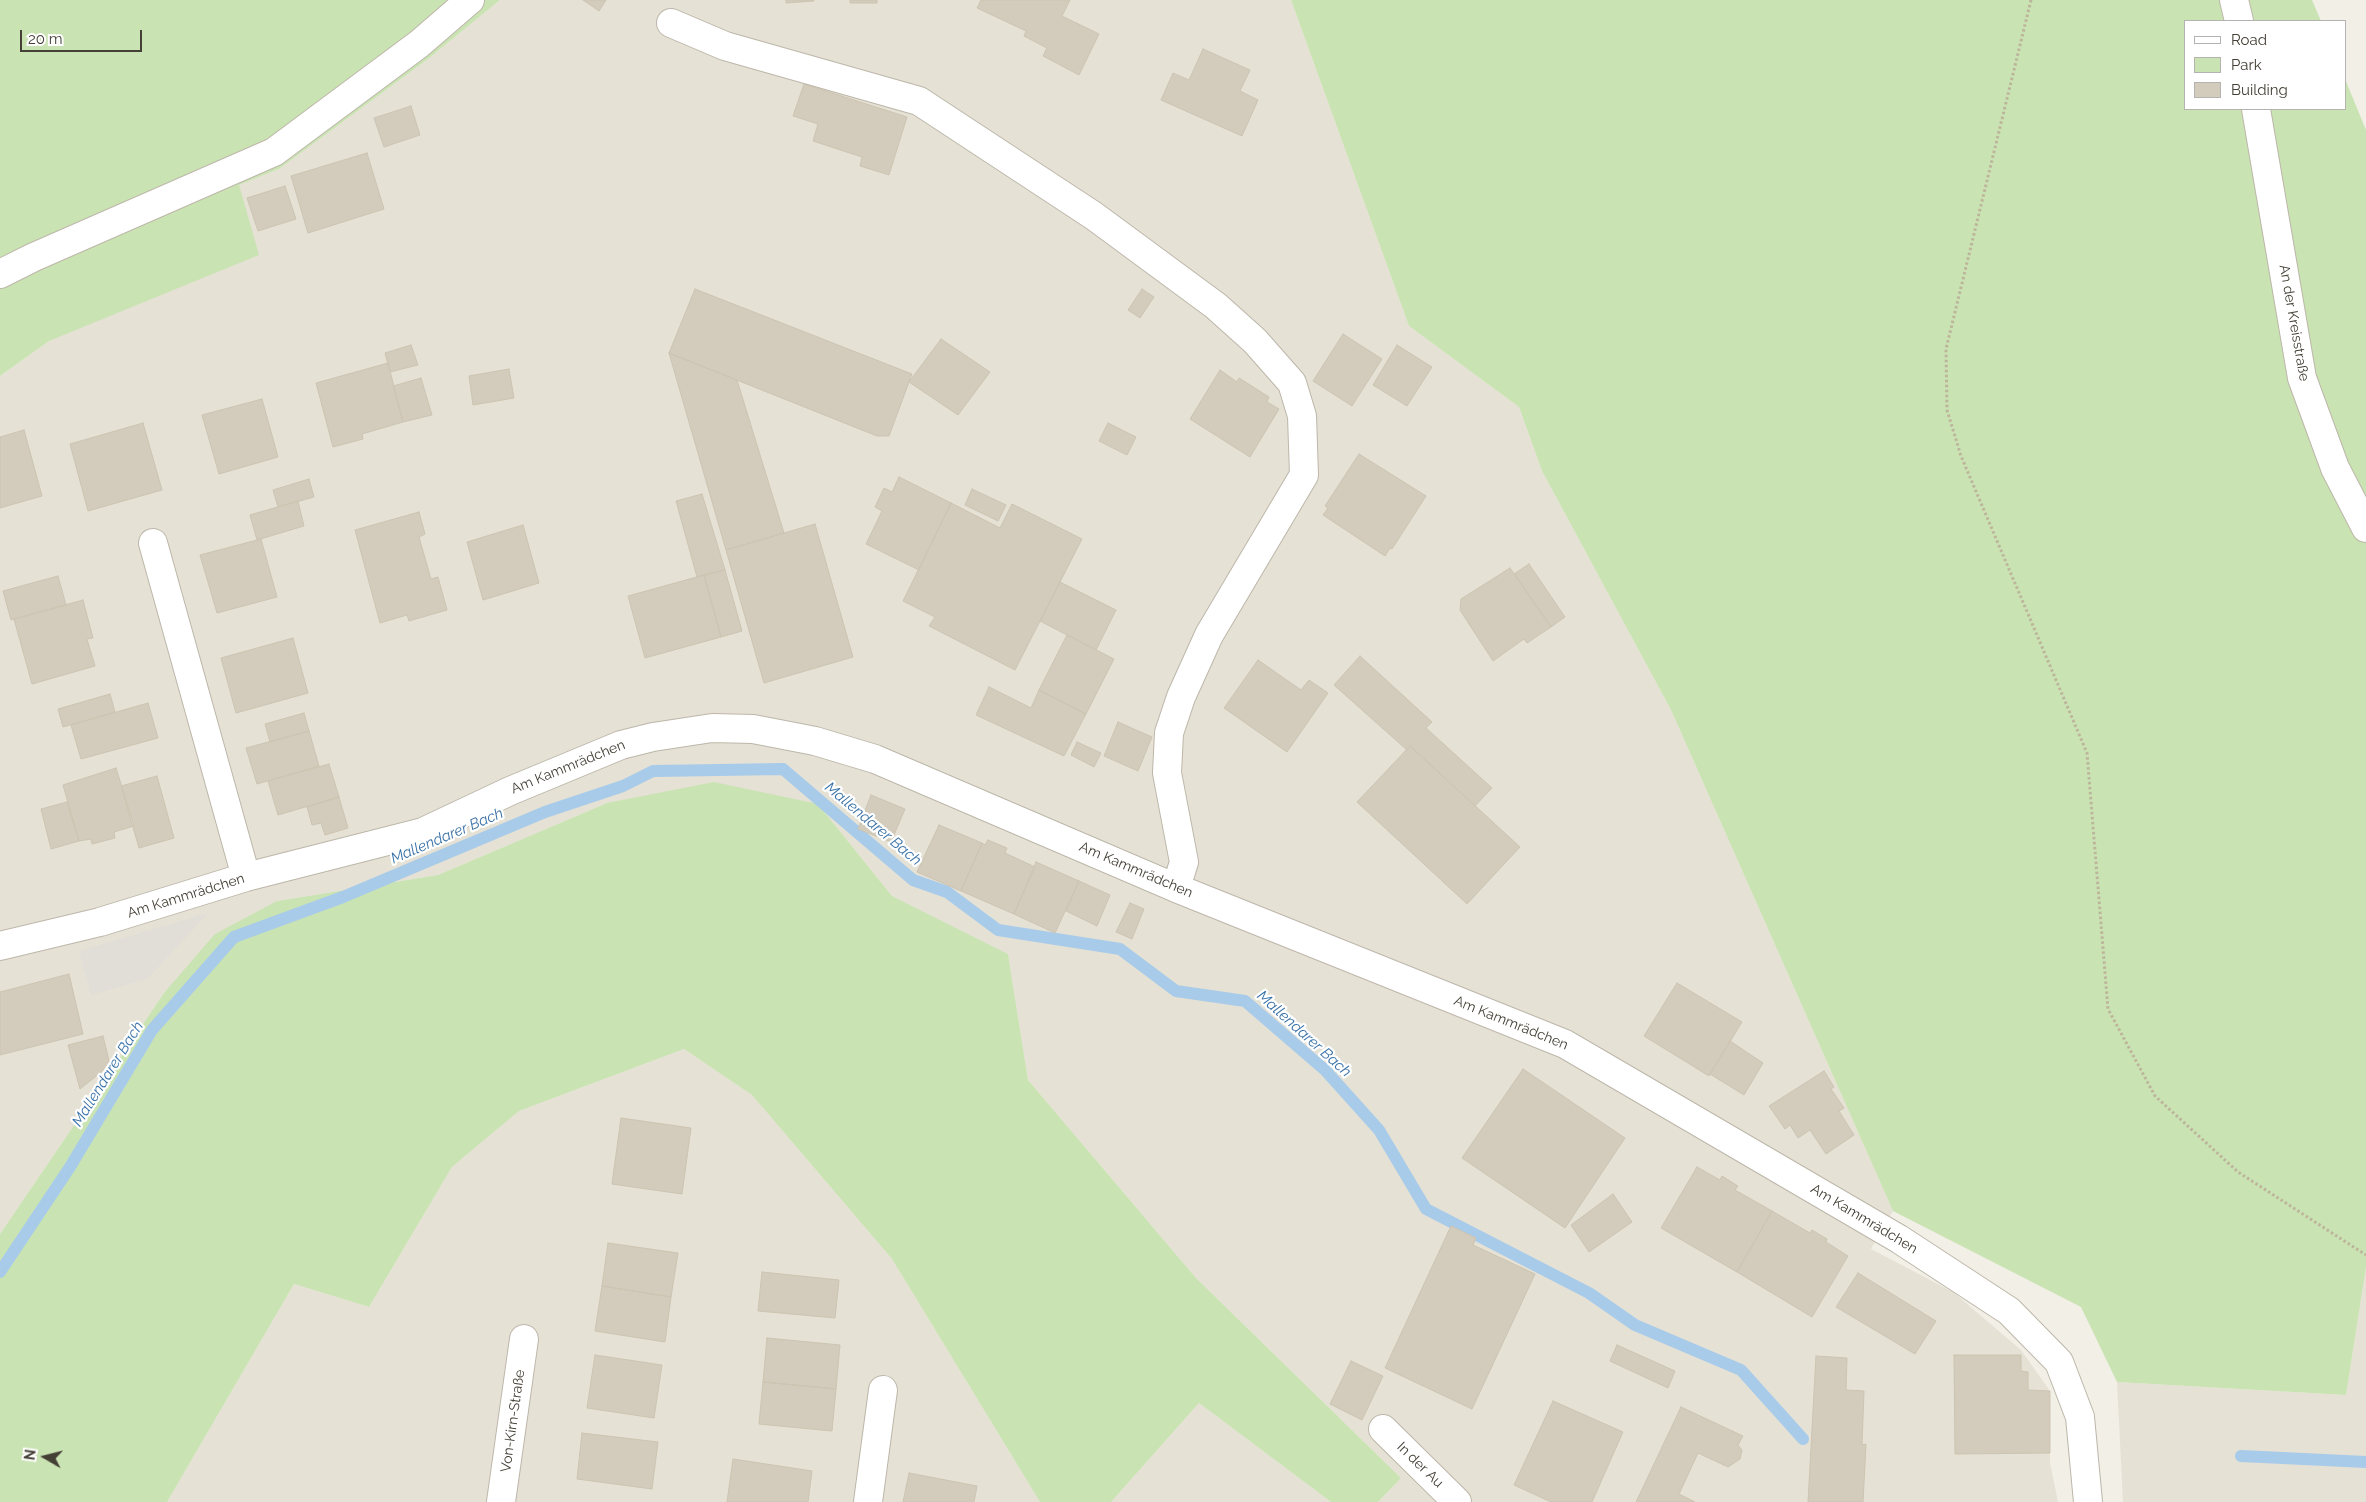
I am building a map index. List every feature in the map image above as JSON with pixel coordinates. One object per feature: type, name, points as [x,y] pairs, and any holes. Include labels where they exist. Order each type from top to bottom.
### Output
[{"type":"street","points":[[0,274],[34,257],[274,152],[419,44],[470,0]]},
{"type":"street","points":[[2234,0],[2239,20]]},
{"type":"street","points":[[671,23],[724,46],[919,101],[1094,216],[1216,306],[1255,341],[1292,383],[1302,416],[1304,475],[1209,635],[1181,697],[1169,733],[1167,773],[1184,862],[1176,888]]},
{"type":"street","name":"An der Kreisstraße","points":[[2256,110],[2302,378],[2335,468],[2366,528]]},
{"type":"street","points":[[153,544],[246,877]]},
{"type":"street","name":"Am Kammrädchen","points":[[0,946],[100,922],[246,877],[423,832],[510,791],[621,744],[712,728],[753,729],[815,741],[875,759],[1176,888],[1565,1044],[1899,1239],[2009,1311],[2059,1362],[2080,1417],[2088,1502]]},
{"type":"street","name":"Von-Kirn-Straße","points":[[501,1502],[524,1339]]},
{"type":"street","points":[[868,1502],[883,1390]]},
{"type":"street","name":"In der Au","points":[[1383,1429],[1458,1502]]},
{"type":"path","points":[[2031,0],[1946,349],[1947,410],[1961,456],[2087,753],[2108,1009],[2155,1096],[2238,1172],[2366,1255]]},
{"type":"shaded area","points":[[500,0],[1291,0],[1409,326],[1519,407],[1542,471],[1671,710],[1893,1211],[1871,1249],[1953,1292],[2021,1350],[2050,1391],[2050,1463],[2058,1502],[1378,1502],[1401,1478],[1196,1278],[1028,1080],[1008,954],[892,896],[818,804],[607,803],[438,875],[277,901],[164,993],[0,1234],[0,376],[49,341],[239,185],[279,169],[428,59]]},
{"type":"shaded area","points":[[208,913],[147,979],[91,995],[79,951]]},
{"type":"shaded area","points":[[684,1049],[752,1095],[892,1259],[1040,1502],[167,1502],[294,1284],[369,1307],[452,1167],[519,1111]]},
{"type":"shaded area","points":[[2366,1267],[2366,1502],[2123,1502],[2117,1382],[2346,1395]]},
{"type":"shaded area","points":[[1199,1403],[1331,1502],[1111,1502]]},
{"type":"green space","points":[[0,0],[500,0],[428,59],[279,169],[239,185],[259,255],[49,341],[0,376]]},
{"type":"green space","points":[[1291,0],[2312,0],[2321,20],[2184,20],[2184,110],[2346,110],[2346,81],[2366,130],[2366,1267],[2346,1395],[2117,1382],[2081,1307],[1893,1211],[1671,710],[1542,471],[1519,407],[1409,326]]},
{"type":"green space","points":[[714,782],[818,804],[892,896],[1008,954],[1028,1080],[1196,1278],[1401,1478],[1378,1502],[1331,1502],[1199,1403],[1111,1502],[1040,1502],[892,1259],[752,1095],[684,1049],[519,1111],[452,1167],[369,1307],[294,1284],[167,1502],[0,1502],[0,1234],[164,993],[215,934],[277,901],[438,875],[607,803]]},
{"type":"building","points":[[583,0],[606,0],[599,11]]},
{"type":"building","points":[[786,0],[814,0],[814,1],[786,3]]},
{"type":"building","points":[[850,0],[877,0],[877,3],[850,3]]},
{"type":"building","points":[[981,0],[1070,0],[1062,16],[1099,34],[1079,75],[1043,56],[1047,48],[1024,36],[1026,31],[977,8]]},
{"type":"building","points":[[1203,49],[1250,70],[1240,91],[1258,100],[1242,136],[1161,100],[1173,73],[1189,80]]},
{"type":"building","points":[[804,84],[907,117],[889,175],[860,166],[862,157],[813,141],[818,124],[793,116]]},
{"type":"building","points":[[411,106],[420,135],[384,147],[374,118]]},
{"type":"building","points":[[367,153],[384,209],[308,233],[291,176]]},
{"type":"building","points":[[285,186],[296,219],[258,231],[247,198]]},
{"type":"building","points":[[695,289],[912,374],[889,436],[877,436],[669,353]]},
{"type":"building","points":[[1142,289],[1154,297],[1140,318],[1128,310]]},
{"type":"building","points":[[1343,334],[1382,359],[1352,406],[1313,381]]},
{"type":"building","points":[[941,339],[990,372],[958,415],[909,382]]},
{"type":"building","points":[[411,345],[418,365],[390,372],[385,353]]},
{"type":"building","points":[[1397,345],[1432,367],[1407,406],[1373,385]]},
{"type":"building","points":[[669,353],[737,380],[784,533],[726,550]]},
{"type":"building","points":[[388,363],[403,422],[362,434],[363,439],[333,447],[316,383]]},
{"type":"building","points":[[509,369],[514,398],[473,405],[469,376]]},
{"type":"building","points":[[1220,370],[1237,382],[1239,378],[1269,397],[1267,402],[1279,409],[1250,457],[1190,419]]},
{"type":"building","points":[[421,378],[432,415],[403,422],[393,386]]},
{"type":"building","points":[[262,399],[278,457],[219,474],[202,415]]},
{"type":"building","points":[[143,423],[162,490],[88,511],[70,444]]},
{"type":"building","points":[[1108,423],[1136,437],[1127,455],[1099,441]]},
{"type":"building","points":[[24,430],[42,496],[0,508],[0,437]]},
{"type":"building","points":[[1359,454],[1426,496],[1392,549],[1390,548],[1385,556],[1323,515],[1328,508],[1325,506]]},
{"type":"building","points":[[899,477],[951,503],[919,570],[866,544],[882,511],[875,507],[884,488],[892,492]]},
{"type":"building","points":[[309,479],[314,497],[278,507],[273,490]]},
{"type":"building","points":[[972,489],[1006,505],[998,521],[965,505]]},
{"type":"building","points":[[702,494],[725,570],[697,577],[676,501]]},
{"type":"building","points":[[298,501],[304,526],[257,540],[250,515]]},
{"type":"building","points":[[951,503],[1000,528],[1012,504],[1082,539],[1015,670],[929,626],[935,617],[903,601]]},
{"type":"building","points":[[419,512],[425,534],[419,537],[431,579],[438,577],[447,610],[409,621],[407,615],[380,623],[355,530]]},
{"type":"building","points":[[815,524],[853,657],[764,683],[726,550]]},
{"type":"building","points":[[523,525],[539,583],[483,600],[467,542]]},
{"type":"building","points":[[261,539],[277,597],[217,613],[200,555]]},
{"type":"building","points":[[1529,564],[1565,617],[1551,627],[1514,574]]},
{"type":"building","points":[[1510,568],[1551,627],[1527,643],[1524,639],[1493,661],[1460,610],[1461,599]]},
{"type":"building","points":[[725,570],[742,631],[721,637],[704,575]]},
{"type":"building","points":[[704,575],[721,637],[645,658],[628,596]]},
{"type":"building","points":[[58,576],[66,605],[11,620],[3,591]]},
{"type":"building","points":[[1060,582],[1116,610],[1096,650],[1040,621]]},
{"type":"building","points":[[83,600],[93,638],[87,639],[95,666],[32,684],[14,619]]},
{"type":"building","points":[[1067,635],[1114,659],[1086,714],[1039,690]]},
{"type":"building","points":[[293,638],[308,693],[236,713],[221,658]]},
{"type":"building","points":[[1360,656],[1432,722],[1426,728],[1492,788],[1475,806],[1410,746],[1407,750],[1334,685]]},
{"type":"building","points":[[1258,660],[1301,690],[1309,680],[1328,693],[1287,752],[1224,708]]},
{"type":"building","points":[[989,687],[1031,708],[1039,690],[1086,714],[1064,756],[976,715]]},
{"type":"building","points":[[110,694],[115,712],[63,727],[58,709]]},
{"type":"building","points":[[148,703],[158,738],[81,759],[71,725]]},
{"type":"building","points":[[304,713],[309,731],[270,742],[265,724]]},
{"type":"building","points":[[1118,722],[1152,737],[1138,771],[1104,756]]},
{"type":"building","points":[[309,731],[319,766],[257,784],[246,748]]},
{"type":"building","points":[[1077,742],[1101,753],[1094,767],[1071,755]]},
{"type":"building","points":[[1410,746],[1520,847],[1467,904],[1357,802]]},
{"type":"building","points":[[329,764],[339,797],[278,815],[268,781]]},
{"type":"building","points":[[116,768],[134,826],[114,832],[115,838],[92,844],[91,839],[79,841],[63,785]]},
{"type":"building","points":[[157,776],[174,838],[139,848],[121,786]]},
{"type":"building","points":[[871,795],[905,809],[891,842],[858,829]]},
{"type":"building","points":[[339,797],[348,828],[325,835],[321,823],[312,825],[307,807]]},
{"type":"building","points":[[67,802],[79,841],[51,849],[41,809]]},
{"type":"building","points":[[939,825],[982,843],[961,891],[917,872]]},
{"type":"building","points":[[988,840],[1007,848],[1005,853],[1035,867],[1014,914],[961,891],[982,843],[985,845]]},
{"type":"building","points":[[1036,862],[1079,881],[1055,933],[1014,914]]},
{"type":"building","points":[[1079,881],[1110,895],[1097,926],[1066,911]]},
{"type":"building","points":[[1130,903],[1144,909],[1132,939],[1116,932]]},
{"type":"building","points":[[69,974],[83,1034],[0,1055],[0,992]]},
{"type":"building","points":[[1677,983],[1742,1022],[1709,1076],[1644,1036]]},
{"type":"building","points":[[103,1036],[110,1065],[80,1089],[68,1045]]},
{"type":"building","points":[[1730,1041],[1763,1063],[1744,1095],[1710,1074]]},
{"type":"building","points":[[1523,1069],[1625,1138],[1565,1228],[1462,1158]]},
{"type":"building","points":[[1824,1071],[1834,1087],[1831,1089],[1844,1108],[1839,1111],[1854,1135],[1826,1154],[1810,1130],[1798,1138],[1790,1125],[1785,1129],[1769,1106]]},
{"type":"building","points":[[621,1118],[691,1128],[682,1194],[612,1184]]},
{"type":"building","points":[[1697,1167],[1720,1180],[1722,1176],[1738,1186],[1735,1190],[1772,1211],[1737,1272],[1661,1228]]},
{"type":"building","points":[[1613,1194],[1632,1222],[1589,1252],[1571,1225]]},
{"type":"building","points":[[1772,1211],[1810,1233],[1812,1230],[1827,1239],[1826,1242],[1848,1256],[1812,1317],[1737,1272]]},
{"type":"building","points":[[1451,1226],[1476,1238],[1473,1245],[1535,1274],[1472,1409],[1385,1368]]},
{"type":"building","points":[[608,1243],[678,1253],[671,1297],[602,1286]]},
{"type":"building","points":[[762,1272],[839,1280],[835,1318],[758,1311]]},
{"type":"building","points":[[1858,1273],[1936,1321],[1915,1354],[1836,1307]]},
{"type":"building","points":[[602,1286],[671,1297],[665,1342],[595,1331]]},
{"type":"building","points":[[767,1338],[840,1345],[836,1389],[763,1382]]},
{"type":"building","points":[[1617,1345],[1675,1371],[1668,1388],[1610,1361]]},
{"type":"building","points":[[595,1355],[662,1365],[654,1418],[587,1408]]},
{"type":"building","points":[[1954,1355],[2021,1355],[2021,1371],[2028,1372],[2028,1390],[2050,1391],[2050,1453],[1955,1454]]},
{"type":"building","points":[[1816,1356],[1847,1358],[1846,1390],[1864,1391],[1862,1445],[1866,1444],[1863,1502],[1808,1502]]},
{"type":"building","points":[[1351,1361],[1383,1376],[1362,1420],[1330,1404]]},
{"type":"building","points":[[763,1382],[836,1389],[832,1431],[759,1424]]},
{"type":"building","points":[[1553,1401],[1623,1432],[1592,1502],[1551,1502],[1514,1485]]},
{"type":"building","points":[[1681,1407],[1743,1436],[1738,1445],[1742,1450],[1740,1459],[1728,1467],[1698,1453],[1679,1494],[1695,1502],[1636,1502]]},
{"type":"building","points":[[582,1433],[658,1442],[652,1489],[577,1479]]},
{"type":"building","points":[[733,1459],[812,1471],[808,1502],[727,1502]]},
{"type":"building","points":[[909,1473],[977,1486],[974,1502],[903,1502]]},
{"type":"waterway","name":"Mallendarer Bach","points":[[0,1272],[70,1167],[152,1030],[234,937],[343,897],[545,812],[623,786],[653,771],[783,769],[913,880],[947,892],[998,930],[1120,949],[1176,991],[1245,1001],[1325,1070],[1379,1130],[1426,1209],[1589,1293],[1635,1325],[1741,1370],[1803,1439]]},
{"type":"waterway","name":"Mallendarer Bach","points":[[2241,1456],[2366,1462]]}]
